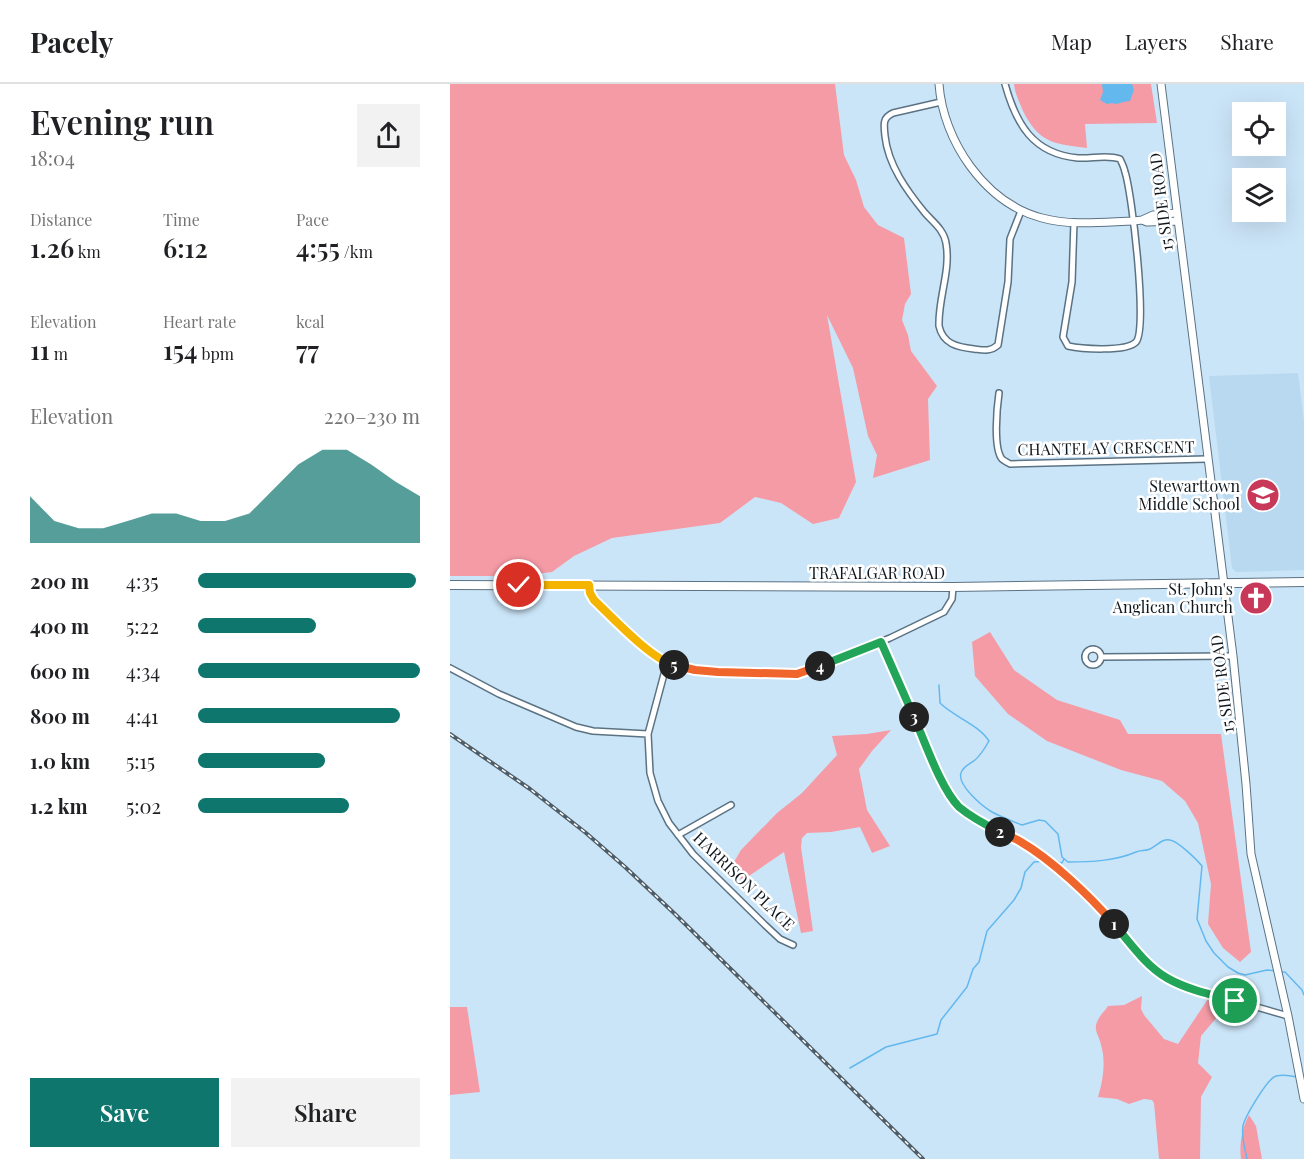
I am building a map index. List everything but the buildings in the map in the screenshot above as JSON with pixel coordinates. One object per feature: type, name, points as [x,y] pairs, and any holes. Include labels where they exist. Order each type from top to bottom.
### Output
[{"type":"main road","name":"TRAFALGAR ROAD","points":[[450,585],[953,587],[1304,582]]},
{"type":"street","points":[[939,84],[941,102],[954,139],[963,156],[973,171],[996,194],[1022,211],[1043,218],[1074,222],[1134,221],[1153,215],[1176,213]]},
{"type":"street","points":[[1005,84],[1016,118],[1036,143],[1055,153],[1079,158],[1112,156],[1120,159],[1126,172],[1134,221],[1140,289],[1140,336],[1135,343],[1127,347],[1079,348],[1068,346],[1063,337],[1072,282],[1074,222]]},
{"type":"street","name":"15 SIDE ROAD","points":[[1161,84],[1233,656],[1251,854],[1288,1016],[1304,1099]]},
{"type":"street","points":[[941,102],[893,112],[887,116],[884,123],[887,147],[900,178],[941,231],[945,240],[946,274],[939,326],[941,333],[952,345],[982,350],[991,350],[998,345],[1008,282],[1010,239],[1022,211]]},
{"type":"street","points":[[1142,220],[1147,222],[1177,221]]},
{"type":"street","name":"CHANTELAY CRESCENT","points":[[999,393],[996,414],[999,452],[1003,460],[1010,464],[1207,459]]},
{"type":"street","points":[[589,585],[594,600],[644,646],[667,663],[695,670],[718,672],[797,674],[893,637],[944,612],[952,599],[953,587]]},
{"type":"street","points":[[881,642],[946,790],[959,807],[1046,859],[1111,921],[1148,963],[1165,977],[1183,986],[1288,1016]]},
{"type":"street","points":[[1101,657],[1233,656]]},
{"type":"street","name":"HARRISON PLACE","points":[[667,663],[648,734],[650,773],[658,801],[669,823],[693,854],[780,939],[793,945]]},
{"type":"street","points":[[450,668],[499,694],[576,728],[648,734]]},
{"type":"street","points":[[678,835],[731,805]]},
{"type":"shaded area","points":[[450,84],[835,84],[844,155],[856,180],[864,207],[878,225],[904,238],[911,294],[905,304],[902,320],[911,351],[937,386],[928,399],[930,460],[873,478],[877,455],[868,436],[853,368],[827,315],[856,482],[839,518],[813,524],[781,503],[755,497],[720,523],[612,538],[574,556],[552,572],[520,576],[450,576]]},
{"type":"shaded area","points":[[1014,84],[1151,84],[1157,123],[1085,124],[1087,148],[1056,143],[1042,136],[1029,122],[1017,98]]},
{"type":"shaded area","name":"Stewarttown Middle School","points":[[1298,373],[1304,421],[1304,570],[1236,572],[1232,568],[1209,376]]},
{"type":"shaded area","points":[[990,632],[1014,670],[1057,700],[1120,720],[1128,734],[1221,734],[1251,952],[1240,962],[1223,948],[1208,924],[1211,884],[1198,823],[1185,801],[1162,781],[1121,770],[1047,741],[1008,714],[975,676],[972,642]]},
{"type":"shaded area","points":[[891,730],[859,769],[867,810],[890,846],[872,853],[860,827],[807,833],[802,838],[801,847],[813,931],[801,933],[784,852],[743,880],[736,876],[731,867],[741,850],[777,813],[802,793],[837,755],[832,736]]},
{"type":"shaded area","points":[[1142,996],[1141,1009],[1144,1015],[1164,1039],[1178,1044],[1208,999],[1228,1004],[1201,1036],[1198,1063],[1212,1077],[1201,1097],[1200,1159],[1159,1159],[1152,1100],[1144,1099],[1129,1104],[1117,1099],[1098,1097],[1104,1064],[1103,1051],[1096,1028],[1098,1020],[1108,1006],[1124,1005]]},
{"type":"shaded area","points":[[450,1007],[467,1007],[480,1092],[450,1095]]},
{"type":"shaded area","points":[[1249,1115],[1256,1126],[1262,1159],[1241,1159],[1242,1137]]},
{"type":"water","points":[[1102,84],[1132,84],[1134,90],[1130,101],[1107,104],[1100,100],[1103,92]]},
{"type":"waterway","points":[[939,685],[940,703],[979,730],[989,741],[979,756],[961,773],[966,789],[982,805],[995,814],[1022,825],[1039,820],[1045,821],[1058,834],[1062,857],[1068,862],[1111,859],[1148,850],[1164,840],[1173,841],[1202,866],[1197,919],[1214,953],[1238,973],[1245,975],[1267,970],[1276,971]]},
{"type":"waterway","points":[[1051,861],[1062,863],[1064,859]]},
{"type":"waterway","points":[[850,1068],[886,1047],[937,1034],[941,1020],[967,987],[973,969],[979,962],[987,931],[1014,900],[1021,888],[1025,872],[1034,862],[1046,861]]},
{"type":"waterway","points":[[1281,972],[1285,972],[1304,995]]},
{"type":"waterway","points":[[1247,1159],[1243,1126],[1256,1100],[1274,1077],[1282,1075],[1297,1077]]},
{"type":"railway","points":[[450,734],[530,789],[625,867],[923,1159]]},
{"type":"place","name":"Stewarttown Middle School","points":[[1263,495]]},
{"type":"place","name":"St. John's Anglican Church","points":[[1256,598]]},
{"type":"route","points":[[519,585],[589,585],[594,600],[644,646],[667,663],[695,670],[797,674],[881,642],[946,790],[959,807],[1046,859],[1111,921],[1148,963],[1165,977],[1183,986],[1235,1001]]}]
